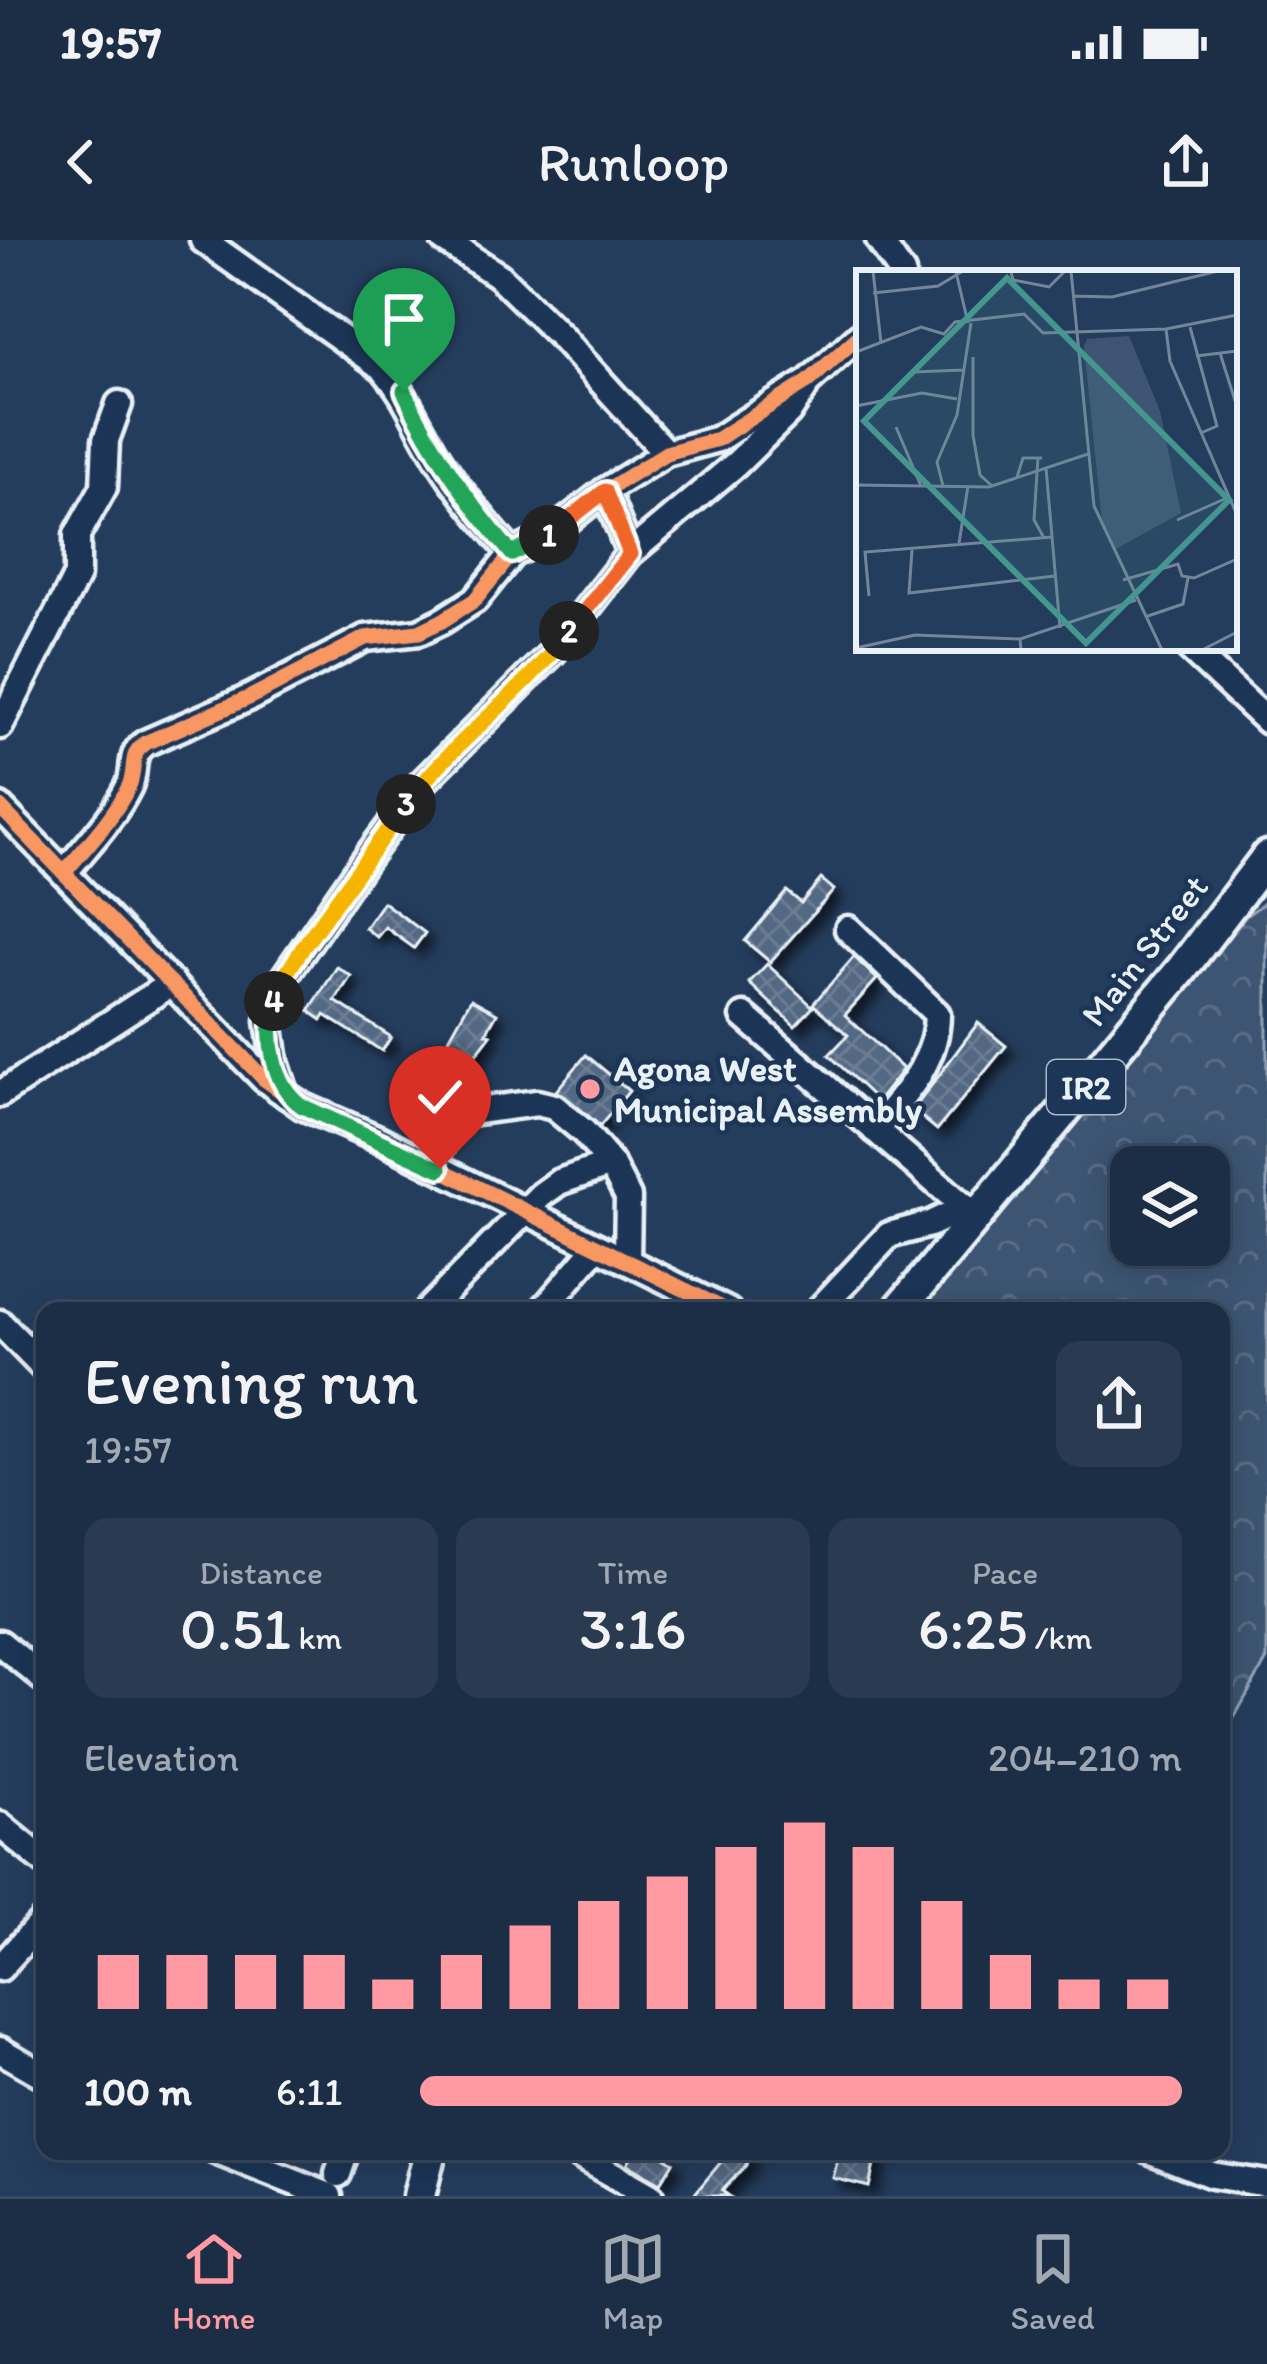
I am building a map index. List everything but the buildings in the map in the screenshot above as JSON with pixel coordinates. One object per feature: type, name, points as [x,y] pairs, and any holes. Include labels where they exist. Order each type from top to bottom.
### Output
[{"type":"main road","name":"Main Street","points":[[904,1302],[970,1211],[1182,969],[1267,857]]},
{"type":"main road","points":[[419,2196],[428,2160]]},
{"type":"street","points":[[203,240],[383,368],[404,391],[431,448],[467,501],[512,554]]},
{"type":"street","points":[[444,240],[499,276],[560,335],[666,453]]},
{"type":"street","points":[[879,240],[899,269]]},
{"type":"street","points":[[899,269],[909,240]]},
{"type":"street","points":[[64,873],[113,815],[132,779],[133,756],[145,743],[251,697],[364,638],[419,632],[442,621],[475,600],[512,554],[546,537],[605,491],[666,453],[718,439],[808,382],[856,339]]},
{"type":"street","points":[[286,1095],[274,1063],[269,1021],[277,988],[421,784],[554,651],[630,554],[736,464],[788,413],[808,382]]},
{"type":"street","points":[[0,727],[77,574],[77,535],[104,487],[106,440],[118,404]]},
{"type":"street","points":[[605,491],[630,554]]},
{"type":"street","points":[[1192,651],[1267,721]]},
{"type":"street","points":[[0,807],[264,1079],[286,1095],[710,1302]]},
{"type":"street","points":[[848,929],[937,1014],[937,1037],[922,1074],[875,1130]]},
{"type":"street","points":[[0,1094],[172,983]]},
{"type":"street","points":[[743,1016],[970,1211]]},
{"type":"street","points":[[430,1164],[462,1113],[537,1103],[554,1106],[611,1164],[628,1197],[627,1261]]},
{"type":"street","points":[[436,1302],[559,1182],[611,1164]]},
{"type":"street","points":[[826,1302],[889,1235],[970,1211]]},
{"type":"street","points":[[550,1302],[597,1247]]},
{"type":"street","points":[[0,1323],[36,1360]]},
{"type":"street","points":[[0,1643],[36,1673]]},
{"type":"street","points":[[0,1825],[36,1855]]},
{"type":"street","points":[[0,1968],[36,1928]]},
{"type":"street","points":[[0,2050],[36,2071]]},
{"type":"street","points":[[263,2160],[337,2174]]},
{"type":"street","points":[[587,2160],[650,2196]]},
{"type":"street","points":[[1174,2160],[1211,2175],[1267,2184]]},
{"type":"green space","points":[[1267,901],[1267,1659],[1230,1725],[1230,1302],[924,1302],[1247,915]]},
{"type":"cycle path","points":[[64,873],[123,798],[136,752],[145,743],[251,697],[365,638],[419,632],[442,621],[475,600],[512,554],[546,537],[605,491],[666,453],[718,439],[808,382],[856,339]]},
{"type":"cycle path","points":[[0,807],[264,1079],[302,1106],[710,1302]]},
{"type":"place","name":"Agona West Municipal Assembly","points":[[590,1089]]},
{"type":"route","points":[[404,391],[431,448],[512,554],[546,537],[605,491],[630,554],[554,651],[421,784],[277,988],[269,1021],[274,1063],[286,1095],[440,1169]]}]
